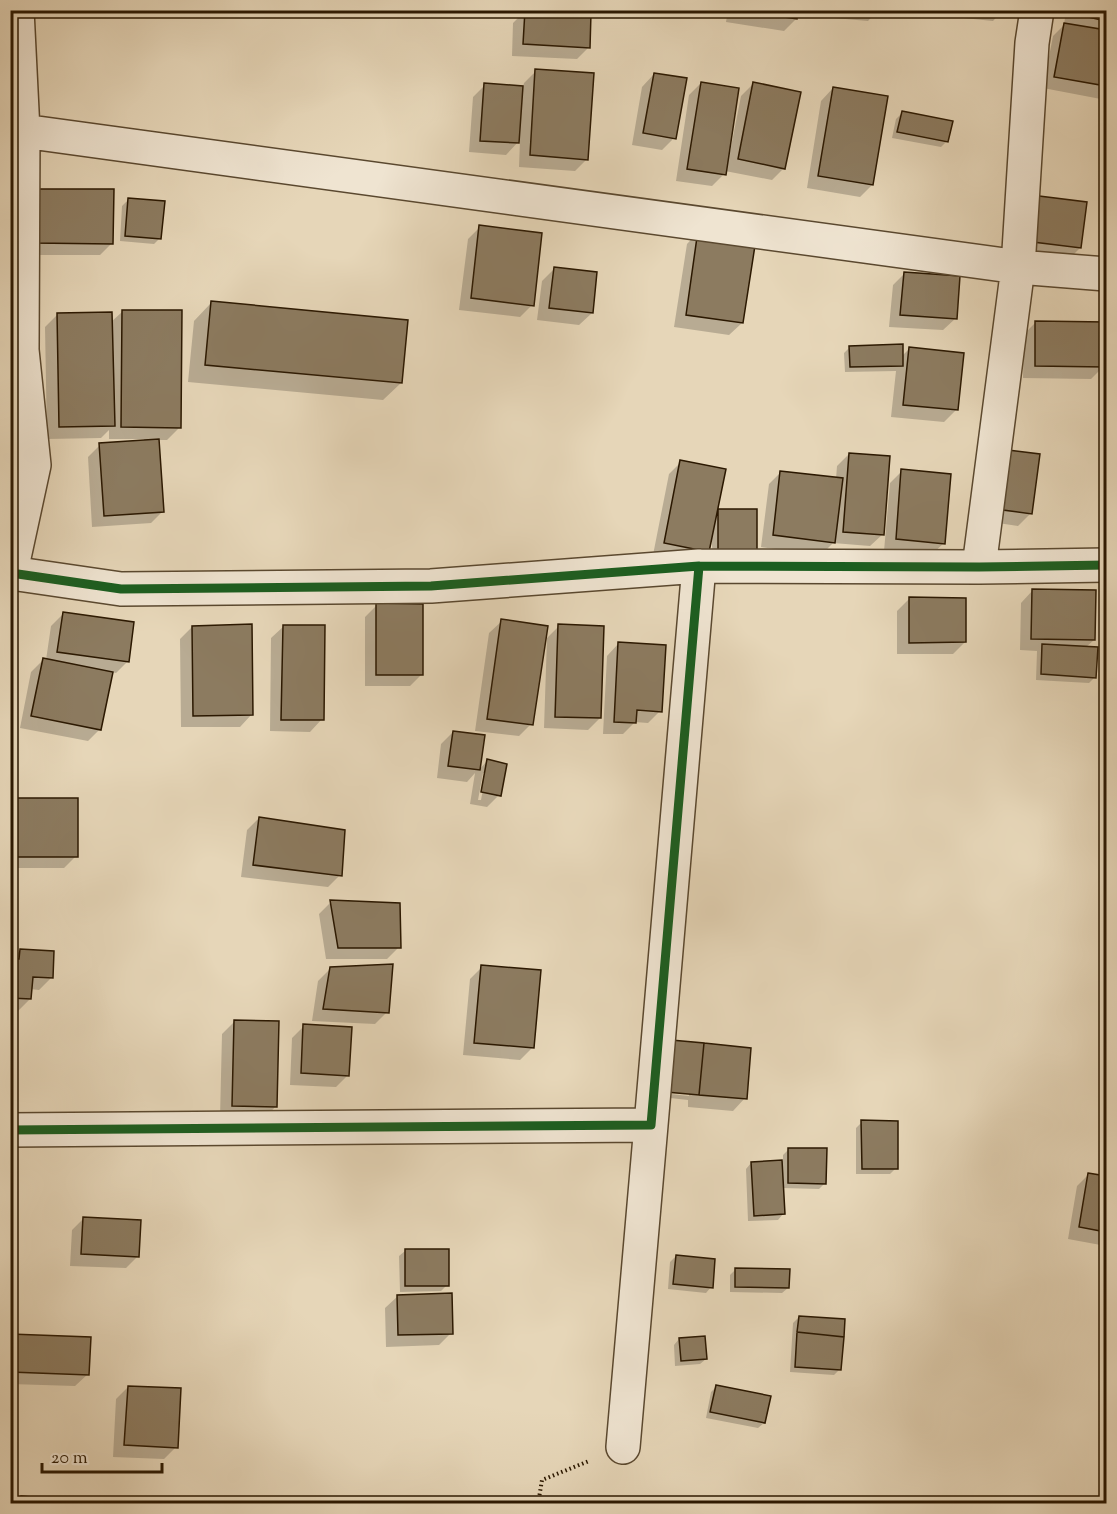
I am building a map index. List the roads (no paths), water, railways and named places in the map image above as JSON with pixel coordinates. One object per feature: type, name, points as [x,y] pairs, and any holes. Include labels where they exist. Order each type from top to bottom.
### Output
[{"type":"street","points":[[16,10],[23,131],[22,463],[11,575],[121,589],[407,586],[699,566],[1107,565]]},
{"type":"street","points":[[979,567],[1018,267],[1036,10]]},
{"type":"street","points":[[23,131],[1018,267],[1107,274]]},
{"type":"street","points":[[623,1447],[699,566]]},
{"type":"street","points":[[10,1130],[651,1125]]}]
